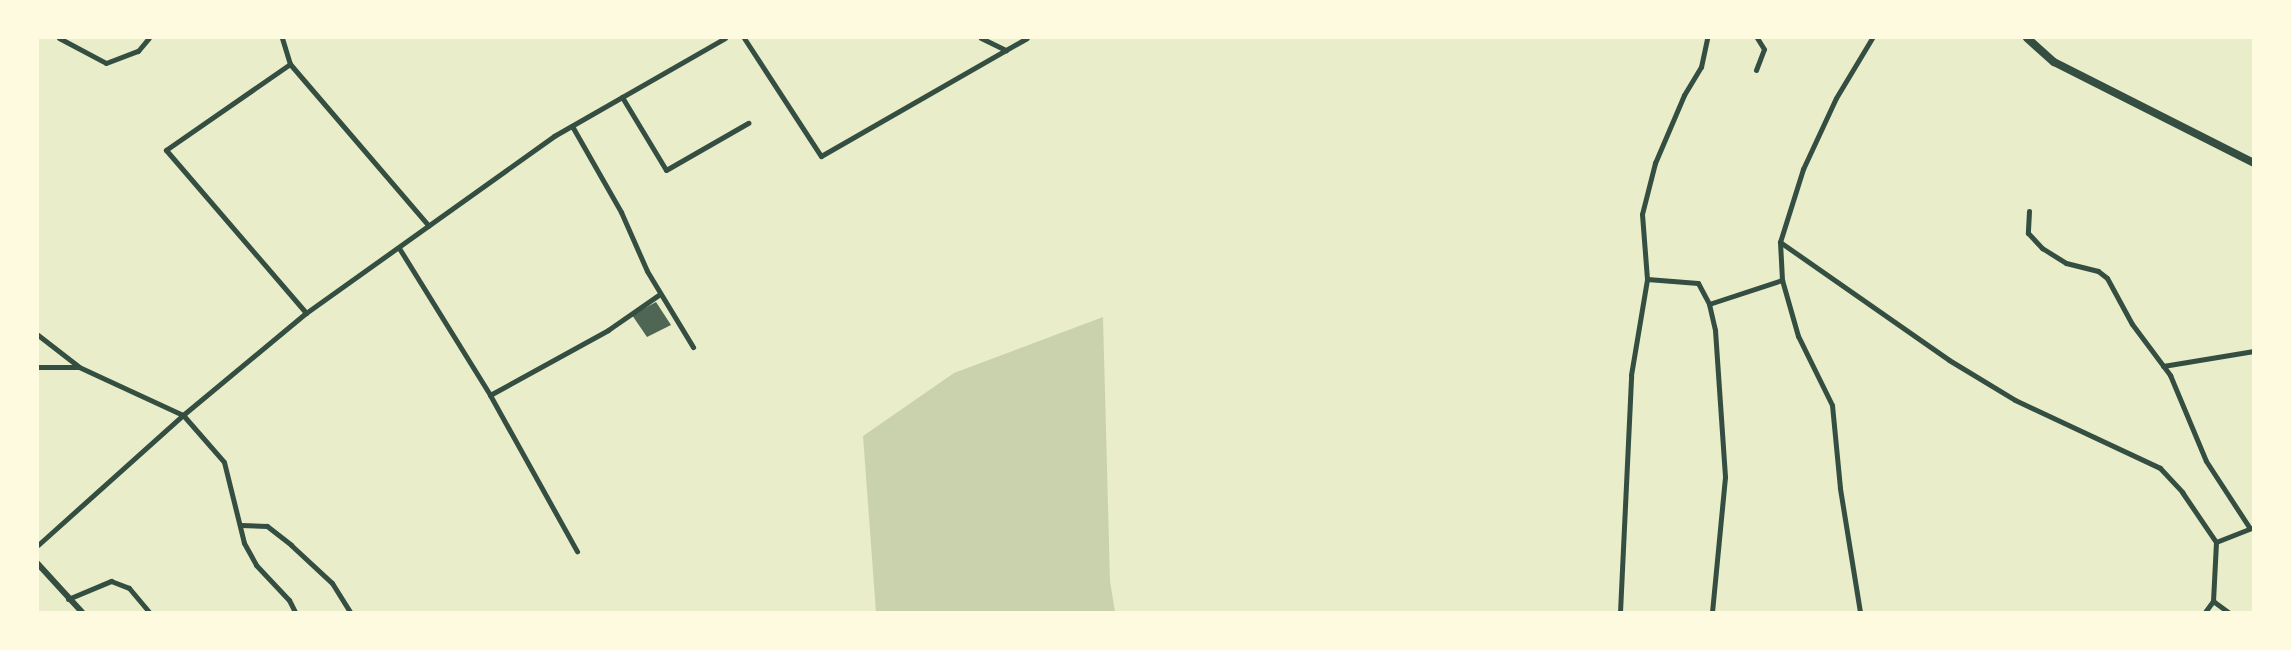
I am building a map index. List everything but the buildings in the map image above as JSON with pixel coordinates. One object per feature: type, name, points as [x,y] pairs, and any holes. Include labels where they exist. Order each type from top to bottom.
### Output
[{"type":"main road","points":[[2027,38],[2054,62],[2253,163]]},
{"type":"street","points":[[59,38],[106,63],[138,51],[149,38]]},
{"type":"street","points":[[282,38],[290,64],[429,226]]},
{"type":"street","points":[[38,545],[183,415],[306,313],[572,126],[725,38]]},
{"type":"street","points":[[744,38],[821,156],[1027,38]]},
{"type":"street","points":[[981,38],[1006,50]]},
{"type":"street","points":[[1620,612],[1631,375],[1647,279],[1640,230],[1647,186],[1684,94],[1701,67],[1707,38]]},
{"type":"street","points":[[1756,70],[1764,56],[1757,38]]},
{"type":"street","points":[[1860,612],[1840,488],[1832,405],[1798,336],[1782,280],[1779,242],[1803,169],[1836,98],[1872,38]]},
{"type":"street","points":[[290,64],[166,150],[306,313]]},
{"type":"street","points":[[622,97],[666,170],[748,123]]},
{"type":"street","points":[[572,126],[621,212],[660,294],[693,347]]},
{"type":"street","points":[[2029,211],[2028,233],[2042,248],[2066,263],[2098,271],[2107,278],[2132,324],[2170,375],[2206,461],[2251,527],[2216,542]]},
{"type":"street","points":[[1779,242],[1940,354],[2015,400],[2160,468],[2182,492],[2216,542],[2213,601],[2205,612]]},
{"type":"street","points":[[399,248],[490,395],[577,551]]},
{"type":"street","points":[[1647,279],[1698,283],[1709,304],[1715,330],[1724,440],[1712,612]]},
{"type":"street","points":[[1709,304],[1782,280]]},
{"type":"street","points":[[490,395],[608,330],[660,294]]},
{"type":"street","points":[[38,335],[79,367],[183,415],[224,462],[244,543],[256,565],[295,612]]},
{"type":"street","points":[[2163,366],[2253,351]]},
{"type":"street","points":[[38,367],[79,367]]},
{"type":"street","points":[[241,525],[267,526],[291,545],[332,583],[350,612]]},
{"type":"street","points":[[38,564],[82,612]]},
{"type":"street","points":[[68,599],[111,581],[129,588],[149,612]]},
{"type":"street","points":[[2213,601],[2228,612]]},
{"type":"green space","points":[[1103,317],[1110,581],[1115,612],[876,612],[863,436],[954,373]]}]
